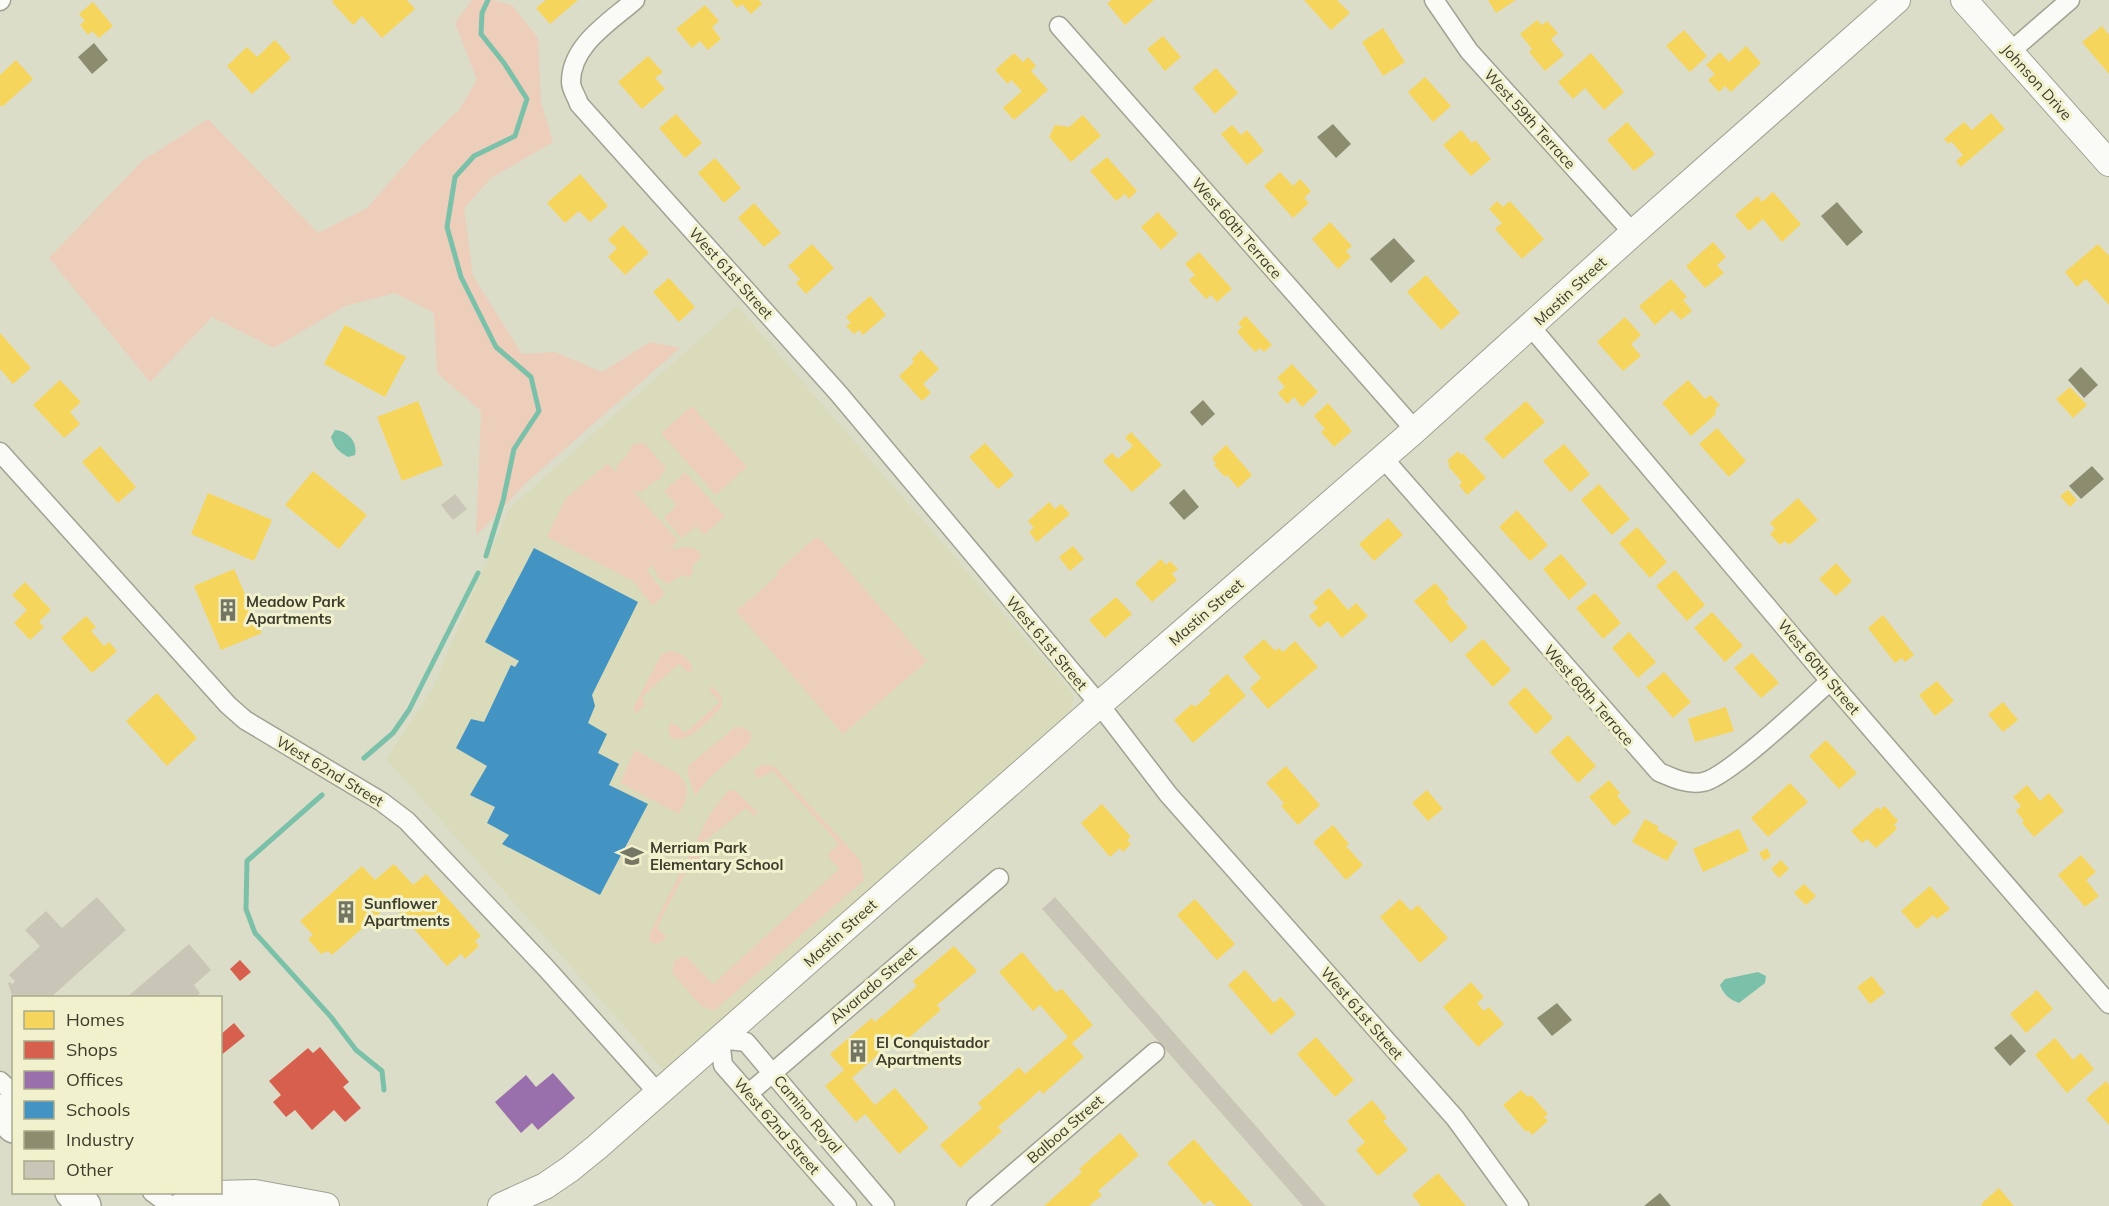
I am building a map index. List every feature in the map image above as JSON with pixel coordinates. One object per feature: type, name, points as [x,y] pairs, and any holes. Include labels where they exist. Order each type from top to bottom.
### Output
[{"type":"highway","points":[[0,1111],[12,1124]]},
{"type":"highway","points":[[74,1194],[84,1206]]},
{"type":"street","name":"West 61st Street","points":[[634,0],[585,43],[574,62],[571,84],[579,104],[839,394],[1099,704],[1168,794],[1455,1118],[1519,1206]]},
{"type":"street","name":"West 59th Terrace","points":[[1434,0],[1469,51],[1633,233]]},
{"type":"street","name":"Mastin Street","points":[[501,1206],[545,1186],[570,1169],[658,1093],[1099,704],[1415,430],[1633,233],[1897,0]]},
{"type":"street","name":"Johnson Drive","points":[[1964,0],[2109,163]]},
{"type":"street","points":[[2010,52],[2070,0]]},
{"type":"street","name":"West 60th Terrace","points":[[1059,26],[1415,430]]},
{"type":"street","name":"West 60th Street","points":[[1531,327],[1830,681],[2109,1004]]},
{"type":"street","name":"West 62nd Street","points":[[0,452],[228,705],[245,720],[382,802],[408,821],[546,968],[658,1093]]},
{"type":"street","name":"West 60th Terrace","points":[[1383,458],[1659,772],[1682,782],[1705,782],[1728,769],[1830,681]]},
{"type":"street","name":"Alvarado Street","points":[[748,1093],[999,878]]},
{"type":"street","name":"West 62nd Street","points":[[720,1039],[723,1065],[848,1206]]},
{"type":"street","name":"Camino Royal","points":[[720,1039],[746,1042],[885,1206]]},
{"type":"street","name":"Balboa Street","points":[[976,1206],[1155,1052]]},
{"type":"street","points":[[0,1081],[12,1092]]},
{"type":"street","points":[[222,1194],[255,1193],[326,1206]]},
{"type":"street","points":[[155,1194],[171,1206]]},
{"type":"street","points":[[181,1206],[217,1194]]},
{"type":"shaded area","points":[[472,0],[492,0],[512,5],[538,38],[541,102],[553,142],[491,178],[464,208],[473,276],[522,354],[555,352],[602,372],[650,342],[680,348],[527,482],[476,536],[481,411],[437,373],[434,313],[395,293],[345,306],[274,348],[212,317],[150,382],[49,258],[142,161],[208,119],[318,233],[367,208],[422,145],[459,110],[477,80],[455,23]]},
{"type":"shaded area","points":[[737,306],[1069,689],[1074,698],[1070,711],[732,1012],[689,1046],[664,1071],[386,759],[432,689],[509,509]]},
{"type":"shaded area","points":[[692,406],[747,467],[716,495],[661,433]]},
{"type":"shaded area","points":[[644,443],[666,468],[659,480],[641,492],[633,491],[678,540],[670,549],[688,547],[698,550],[702,556],[691,567],[694,572],[689,578],[681,575],[668,584],[658,577],[653,565],[647,570],[665,594],[653,606],[633,581],[547,537],[565,499],[608,463],[617,473],[617,465],[628,454],[632,444]]},
{"type":"shaded area","points":[[685,472],[725,516],[704,535],[696,526],[682,538],[664,518],[677,505],[664,491]]},
{"type":"shaded area","points":[[816,537],[820,538],[927,661],[843,734],[736,611],[778,575],[776,572]]},
{"type":"shaded area","points":[[673,651],[683,655],[692,665],[692,671],[687,672],[679,664],[642,697],[645,705],[636,714],[633,708],[662,653]]},
{"type":"shaded area","points":[[713,687],[722,698],[722,707],[691,735],[677,739],[670,737],[668,729],[670,723],[685,733],[720,702],[709,690]]},
{"type":"shaded area","points":[[735,727],[743,727],[752,734],[749,744],[709,778],[695,796],[687,772],[689,765]]},
{"type":"shaded area","points":[[635,750],[682,778],[687,793],[679,814],[620,783]]},
{"type":"shaded area","points":[[762,765],[774,766],[861,861],[864,880],[714,1011],[701,1006],[673,974],[673,963],[679,957],[686,956],[713,984],[839,869],[827,855],[839,844],[773,771],[757,779],[754,770]]},
{"type":"shaded area","points":[[728,790],[736,791],[758,813],[754,816],[746,808],[697,847],[694,853],[701,859],[700,863],[692,860],[657,927],[667,938],[657,944],[650,942],[649,935],[710,814]]},
{"type":"water","points":[[335,430],[344,432],[351,438],[356,450],[355,455],[348,457],[337,449],[331,437]]},
{"type":"water","points":[[1758,972],[1766,976],[1765,983],[1739,1003],[1727,996],[1720,985],[1725,979]]},
{"type":"building: Homes","points":[[334,0],[407,0],[415,9],[382,38],[362,16],[353,25],[332,2]]},
{"type":"building: Homes","points":[[546,0],[578,0],[550,24],[536,8]]},
{"type":"building: Homes","points":[[731,0],[759,0],[762,4],[751,14],[742,4],[737,8]]},
{"type":"building: Homes","points":[[1112,0],[1154,0],[1125,25],[1107,3]]},
{"type":"building: Homes","points":[[1304,0],[1337,0],[1350,13],[1331,30]]},
{"type":"building: Homes","points":[[1488,0],[1516,0],[1496,13]]},
{"type":"building: Homes","points":[[93,2],[113,26],[99,38],[92,31],[88,35],[80,25],[85,21],[79,14]]},
{"type":"building: Homes","points":[[705,5],[719,21],[712,27],[721,39],[708,50],[700,41],[692,48],[676,29]]},
{"type":"building: Homes","points":[[1537,20],[1542,25],[1547,21],[1558,33],[1551,39],[1564,55],[1545,71],[1529,52],[1532,49],[1520,34]]},
{"type":"building: Homes","points":[[2102,26],[2109,35],[2109,74],[2082,42]]},
{"type":"building: Homes","points":[[1383,28],[1405,62],[1383,76],[1362,42]]},
{"type":"building: Homes","points":[[1684,30],[1707,56],[1690,72],[1666,46]]},
{"type":"building: Homes","points":[[1163,36],[1181,57],[1165,71],[1147,49]]},
{"type":"building: Homes","points":[[275,40],[291,58],[252,94],[227,66],[247,47],[257,57]]},
{"type":"building: Homes","points":[[1746,46],[1761,63],[1731,92],[1725,86],[1719,92],[1708,80],[1715,74],[1706,65],[1720,52],[1729,62]]},
{"type":"building: Homes","points":[[1014,53],[1023,62],[1028,57],[1036,66],[1031,71],[1048,90],[1014,120],[1003,108],[1022,91],[1011,80],[1008,84],[995,70]]},
{"type":"building: Homes","points":[[1591,53],[1624,92],[1604,110],[1585,88],[1573,99],[1558,82]]},
{"type":"building: Homes","points":[[648,56],[663,72],[655,78],[665,89],[642,109],[618,82]]},
{"type":"building: Homes","points":[[16,60],[33,79],[2,107],[0,105],[0,75]]},
{"type":"building: Homes","points":[[1216,68],[1238,93],[1215,114],[1193,88]]},
{"type":"building: Homes","points":[[1425,77],[1451,106],[1433,122],[1408,92]]},
{"type":"building: Homes","points":[[1991,113],[2005,129],[1961,167],[1956,161],[1963,155],[1951,141],[1949,144],[1944,139],[1964,122],[1972,130]]},
{"type":"building: Homes","points":[[676,114],[702,143],[685,158],[659,128]]},
{"type":"building: Homes","points":[[1083,115],[1101,136],[1071,162],[1049,137],[1055,125],[1069,127]]},
{"type":"building: Homes","points":[[1627,122],[1655,154],[1634,171],[1607,140]]},
{"type":"building: Homes","points":[[1232,125],[1241,135],[1247,130],[1264,151],[1247,165],[1221,134]]},
{"type":"building: Homes","points":[[1461,130],[1472,143],[1475,140],[1491,159],[1471,176],[1443,145]]},
{"type":"building: Homes","points":[[1107,157],[1137,191],[1129,199],[1125,194],[1116,201],[1090,171]]},
{"type":"building: Homes","points":[[715,158],[741,188],[724,203],[698,173]]},
{"type":"building: Homes","points":[[1280,172],[1293,186],[1300,179],[1311,191],[1304,198],[1309,203],[1293,218],[1264,186]]},
{"type":"building: Homes","points":[[580,174],[608,206],[590,222],[579,211],[565,223],[547,203]]},
{"type":"building: Homes","points":[[1773,192],[1801,224],[1782,242],[1763,219],[1749,231],[1735,215],[1758,196],[1762,202]]},
{"type":"building: Homes","points":[[1497,201],[1503,207],[1510,201],[1544,239],[1522,259],[1495,229],[1502,223],[1489,209]]},
{"type":"building: Homes","points":[[754,203],[781,233],[764,247],[738,218]]},
{"type":"building: Homes","points":[[1158,212],[1178,234],[1161,250],[1141,227]]},
{"type":"building: Homes","points":[[1330,222],[1352,246],[1346,251],[1351,257],[1338,269],[1312,239]]},
{"type":"building: Homes","points":[[623,225],[649,253],[625,275],[608,257],[617,248],[608,240]]},
{"type":"building: Homes","points":[[1713,242],[1726,257],[1717,265],[1724,273],[1705,288],[1686,266]]},
{"type":"building: Homes","points":[[812,244],[834,268],[806,294],[796,283],[800,279],[788,266]]},
{"type":"building: Homes","points":[[2098,244],[2109,256],[2109,305],[2086,279],[2077,287],[2065,272]]},
{"type":"building: Homes","points":[[1199,252],[1232,289],[1217,302],[1211,295],[1206,299],[1189,280],[1195,275],[1185,264]]},
{"type":"building: Homes","points":[[1426,275],[1460,313],[1441,330],[1407,292]]},
{"type":"building: Homes","points":[[669,278],[695,307],[679,322],[653,292]]},
{"type":"building: Homes","points":[[1671,279],[1687,297],[1683,300],[1692,311],[1681,320],[1672,310],[1655,325],[1639,306]]},
{"type":"building: Homes","points":[[870,296],[886,315],[863,335],[859,330],[854,334],[846,326],[851,323],[846,317]]},
{"type":"building: Homes","points":[[1246,316],[1272,345],[1264,352],[1260,348],[1255,352],[1237,332],[1242,327],[1238,323]]},
{"type":"building: Homes","points":[[1625,317],[1641,335],[1631,344],[1641,356],[1623,371],[1597,342]]},
{"type":"building: Homes","points":[[345,325],[406,357],[385,397],[324,364]]},
{"type":"building: Homes","points":[[0,333],[31,368],[13,384],[0,369]]},
{"type":"building: Homes","points":[[921,350],[939,369],[923,384],[931,393],[922,401],[899,376],[914,362],[912,359]]},
{"type":"building: Homes","points":[[1292,364],[1318,392],[1302,407],[1294,397],[1287,404],[1278,393],[1285,387],[1277,378]]},
{"type":"building: Homes","points":[[60,380],[81,402],[70,412],[80,424],[64,438],[33,405]]},
{"type":"building: Homes","points":[[1688,380],[1705,399],[1710,395],[1720,405],[1716,408],[1715,415],[1691,436],[1662,403]]},
{"type":"building: Homes","points":[[2070,387],[2087,405],[2073,418],[2056,399]]},
{"type":"building: Homes","points":[[418,401],[443,465],[402,481],[377,417]]},
{"type":"building: Homes","points":[[1526,401],[1545,422],[1503,459],[1484,438]]},
{"type":"building: Homes","points":[[1328,403],[1352,431],[1334,447],[1321,432],[1325,429],[1314,416]]},
{"type":"building: Homes","points":[[1717,428],[1746,461],[1729,477],[1699,444]]},
{"type":"building: Homes","points":[[1131,432],[1162,465],[1132,492],[1103,461],[1112,453],[1118,459],[1133,446],[1125,438]]},
{"type":"building: Homes","points":[[985,443],[1014,475],[998,489],[969,457]]},
{"type":"building: Homes","points":[[1564,444],[1590,474],[1570,492],[1543,461]]},
{"type":"building: Homes","points":[[1226,445],[1252,475],[1238,488],[1214,465],[1216,463],[1212,458]]},
{"type":"building: Homes","points":[[100,446],[136,487],[118,503],[82,462]]},
{"type":"building: Homes","points":[[1458,451],[1461,455],[1463,453],[1486,478],[1467,495],[1459,485],[1462,482],[1448,466],[1450,464],[1447,461]]},
{"type":"building: Homes","name":"Meadow Park Apartments","points":[[313,471],[367,515],[339,549],[285,505]]},
{"type":"building: Homes","points":[[1599,484],[1630,519],[1612,535],[1581,500]]},
{"type":"building: Homes","points":[[2068,490],[2077,500],[2070,507],[2060,496]]},
{"type":"building: Homes","name":"Meadow Park Apartments","points":[[208,493],[272,520],[254,561],[191,534]]},
{"type":"building: Homes","points":[[1798,498],[1818,520],[1789,545],[1785,541],[1780,545],[1770,534],[1775,529],[1770,523]]},
{"type":"building: Homes","points":[[1049,502],[1055,509],[1061,504],[1070,514],[1037,542],[1029,532],[1034,528],[1028,521]]},
{"type":"building: Homes","points":[[1517,510],[1548,545],[1530,561],[1499,527]]},
{"type":"building: Homes","points":[[1388,518],[1403,535],[1374,561],[1359,544]]},
{"type":"building: Homes","points":[[1637,527],[1667,562],[1650,578],[1619,543]]},
{"type":"building: Homes","points":[[1073,546],[1084,559],[1070,571],[1059,557]]},
{"type":"building: Homes","points":[[1561,554],[1587,584],[1569,600],[1543,569]]},
{"type":"building: Homes","points":[[1161,559],[1166,565],[1170,561],[1178,569],[1172,574],[1177,580],[1152,602],[1135,583]]},
{"type":"building: Homes","points":[[1836,563],[1852,581],[1836,596],[1819,579]]},
{"type":"building: Homes","name":"Meadow Park Apartments","points":[[234,569],[262,633],[221,650],[194,586]]},
{"type":"building: Homes","points":[[1675,570],[1705,605],[1687,621],[1656,586]]},
{"type":"building: Homes","points":[[25,582],[51,610],[39,622],[44,627],[30,640],[14,623],[27,610],[12,595]]},
{"type":"building: Homes","points":[[1435,583],[1449,599],[1446,602],[1468,627],[1451,643],[1414,601]]},
{"type":"building: Homes","points":[[1329,588],[1348,610],[1356,603],[1368,616],[1342,638],[1328,621],[1319,628],[1309,616],[1318,608],[1313,602]]},
{"type":"building: Homes","points":[[1595,593],[1621,623],[1603,639],[1576,608]]},
{"type":"building: Homes","points":[[1116,597],[1132,614],[1105,638],[1089,620]]},
{"type":"building: Homes","points":[[1712,612],[1743,646],[1725,662],[1694,628]]},
{"type":"building: Homes","points":[[1883,615],[1914,655],[1905,662],[1902,658],[1895,663],[1868,628]]},
{"type":"building: Homes","points":[[86,616],[96,627],[91,631],[104,646],[109,642],[117,651],[92,673],[61,638]]},
{"type":"building: Homes","points":[[1629,632],[1656,662],[1638,678],[1612,648]]},
{"type":"building: Homes","points":[[1264,639],[1275,651],[1279,648],[1283,652],[1295,641],[1318,667],[1268,709],[1250,688],[1261,678],[1243,657]]},
{"type":"building: Homes","points":[[1483,639],[1511,670],[1493,687],[1465,655]]},
{"type":"building: Homes","points":[[1752,653],[1779,683],[1761,698],[1734,668]]},
{"type":"building: Homes","points":[[1664,672],[1691,702],[1673,718],[1646,687]]},
{"type":"building: Homes","points":[[1227,674],[1246,696],[1193,743],[1174,720],[1192,704],[1195,707],[1211,693],[1208,691]]},
{"type":"building: Homes","points":[[1937,681],[1954,701],[1935,716],[1919,695]]},
{"type":"building: Homes","points":[[1525,687],[1553,718],[1536,734],[1508,703]]},
{"type":"building: Homes","points":[[157,693],[197,738],[167,766],[126,721]]},
{"type":"building: Homes","points":[[2003,702],[2018,720],[2003,732],[1988,714]]},
{"type":"building: Homes","points":[[1726,707],[1734,731],[1695,742],[1688,719]]},
{"type":"building: Homes","points":[[1568,735],[1596,766],[1578,783],[1550,752]]},
{"type":"building: Homes","points":[[1826,740],[1857,773],[1839,789],[1809,756]]},
{"type":"building: Homes","points":[[1286,766],[1320,805],[1298,825],[1281,806],[1284,803],[1266,783]]},
{"type":"building: Homes","points":[[1609,780],[1620,793],[1617,796],[1631,812],[1614,826],[1589,797]]},
{"type":"building: Homes","points":[[1790,783],[1808,802],[1768,837],[1751,818]]},
{"type":"building: Homes","points":[[2027,785],[2040,801],[2049,793],[2064,811],[2034,837],[2022,823],[2024,821],[2016,811],[2021,806],[2013,797]]},
{"type":"building: Homes","points":[[1427,790],[1443,809],[1428,821],[1412,803]]},
{"type":"building: Homes","points":[[1102,804],[1131,837],[1127,840],[1131,844],[1123,852],[1120,848],[1110,857],[1081,823]]},
{"type":"building: Homes","points":[[1885,806],[1898,821],[1894,825],[1897,829],[1876,848],[1867,839],[1862,843],[1851,831],[1878,807],[1880,810]]},
{"type":"building: Homes","points":[[1645,819],[1659,827],[1657,830],[1678,842],[1667,861],[1632,842]]},
{"type":"building: Homes","points":[[1333,825],[1349,844],[1346,846],[1363,865],[1346,880],[1313,842]]},
{"type":"building: Homes","points":[[1739,829],[1749,851],[1703,872],[1693,849]]},
{"type":"building: Homes","points":[[1767,848],[1771,856],[1764,861],[1759,853]]},
{"type":"building: Homes","points":[[2081,855],[2096,872],[2086,880],[2099,896],[2085,907],[2058,875]]},
{"type":"building: Homes","points":[[1781,860],[1789,869],[1779,878],[1771,869]]},
{"type":"building: Homes","name":"Sunflower Apartments","points":[[394,864],[413,885],[426,874],[481,936],[475,941],[479,946],[465,959],[461,954],[447,966],[391,903],[332,955],[328,951],[321,954],[308,939],[313,935],[300,921],[362,866],[375,880]]},
{"type":"building: Homes","points":[[1804,884],[1816,896],[1806,905],[1794,893]]},
{"type":"building: Homes","points":[[1930,886],[1950,909],[1937,919],[1933,915],[1917,929],[1901,911]]},
{"type":"building: Homes","points":[[1195,899],[1235,944],[1217,960],[1177,915]]},
{"type":"building: Homes","points":[[1400,899],[1411,911],[1418,905],[1448,938],[1420,963],[1380,917]]},
{"type":"building: Homes","name":"El Conquistador Apartments","points":[[954,946],[977,971],[937,1005],[941,1010],[897,1048],[892,1042],[852,1078],[875,1105],[895,1088],[929,1128],[899,1154],[865,1114],[856,1122],[825,1086],[844,1070],[830,1054],[872,1018],[875,1022],[917,986],[913,981]]},
{"type":"building: Homes","name":"El Conquistador Apartments","points":[[1022,952],[1056,992],[1062,989],[1093,1025],[1072,1043],[1084,1057],[1043,1094],[1040,1090],[998,1127],[1002,1131],[960,1168],[940,1145],[982,1108],[978,1103],[1019,1067],[1025,1074],[1068,1037],[1040,1005],[1033,1011],[999,972]]},
{"type":"building: Homes","points":[[1245,970],[1274,1003],[1281,997],[1296,1014],[1271,1035],[1228,985]]},
{"type":"building: Homes","points":[[1872,976],[1885,993],[1870,1004],[1857,987]]},
{"type":"building: Homes","points":[[1471,982],[1484,997],[1477,1003],[1484,1011],[1489,1007],[1504,1024],[1478,1047],[1443,1007]]},
{"type":"building: Homes","points":[[2037,990],[2053,1009],[2026,1033],[2010,1014]]},
{"type":"building: Homes","points":[[1316,1037],[1354,1080],[1335,1097],[1297,1054]]},
{"type":"building: Homes","points":[[2055,1038],[2073,1060],[2081,1053],[2094,1069],[2067,1093],[2035,1055]]},
{"type":"building: Homes","points":[[2106,1081],[2109,1085],[2109,1125],[2086,1099]]},
{"type":"building: Homes","points":[[1521,1090],[1528,1097],[1531,1095],[1548,1114],[1544,1117],[1548,1121],[1532,1135],[1528,1130],[1526,1132],[1503,1105]]},
{"type":"building: Homes","points":[[1372,1100],[1387,1118],[1383,1121],[1408,1150],[1378,1176],[1356,1150],[1365,1142],[1347,1121]]},
{"type":"building: Homes","points":[[1120,1133],[1139,1155],[1098,1191],[1102,1195],[1089,1206],[1044,1206],[1082,1172],[1079,1169]]},
{"type":"building: Homes","points":[[1194,1139],[1253,1206],[1216,1206],[1210,1200],[1204,1205],[1167,1163]]},
{"type":"building: Homes","points":[[1438,1173],[1466,1206],[1421,1206],[1412,1195]]},
{"type":"building: Homes","points":[[1999,1188],[2014,1206],[1983,1206],[1981,1204]]},
{"type":"building: Shops","points":[[240,960],[251,972],[240,981],[230,969]]},
{"type":"building: Shops","points":[[234,1023],[245,1036],[222,1054],[222,1033]]},
{"type":"building: Shops","points":[[320,1047],[349,1082],[343,1087],[361,1108],[345,1122],[334,1110],[312,1130],[295,1110],[286,1117],[273,1102],[281,1095],[269,1081],[308,1048],[313,1053]]},
{"type":"building: Offices","points":[[553,1073],[575,1098],[538,1130],[532,1123],[521,1133],[495,1102],[526,1075],[536,1087]]},
{"type":"building: Schools","name":"Merriam Park Elementary School","points":[[534,548],[638,602],[592,695],[595,706],[588,723],[607,734],[598,753],[619,764],[609,785],[648,804],[600,895],[502,844],[509,835],[487,823],[495,807],[470,795],[487,766],[456,748],[471,719],[484,722],[511,665],[515,667],[519,661],[485,642]]},
{"type":"building: Industry","points":[[94,43],[108,60],[92,74],[78,57]]},
{"type":"building: Industry","points":[[1333,124],[1351,144],[1336,158],[1317,137]]},
{"type":"building: Industry","points":[[1837,202],[1863,232],[1847,246],[1821,216]]},
{"type":"building: Industry","points":[[1394,238],[1415,261],[1391,283],[1370,259]]},
{"type":"building: Industry","points":[[2081,367],[2098,385],[2084,398],[2068,380]]},
{"type":"building: Industry","points":[[1203,400],[1215,414],[1202,426],[1190,412]]},
{"type":"building: Industry","points":[[2092,466],[2104,479],[2081,499],[2069,486]]},
{"type":"building: Industry","points":[[1184,489],[1199,507],[1184,520],[1169,503]]},
{"type":"building: Industry","points":[[1557,1003],[1572,1020],[1552,1036],[1537,1018]]},
{"type":"building: Industry","points":[[2011,1034],[2026,1051],[2010,1066],[1994,1048]]},
{"type":"building: Industry","points":[[1660,1193],[1671,1206],[1644,1206]]},
{"type":"building: Other","points":[[455,494],[467,509],[453,520],[441,505]]},
{"type":"building: Other","points":[[97,897],[126,930],[52,996],[12,996],[8,983],[11,982],[11,985],[15,981],[9,975],[40,946],[25,930],[46,911],[62,928]]},
{"type":"building: Other","points":[[1055,897],[1326,1206],[1303,1206],[1042,909]]},
{"type":"building: Other","points":[[189,944],[211,970],[194,985],[200,993],[197,996],[128,996]]},
{"type":"waterway","points":[[486,556],[503,501],[514,449],[539,411],[531,377],[496,347],[461,277],[447,227],[455,177],[474,156],[515,136],[527,99],[504,63],[481,34],[482,13],[488,0]]},
{"type":"waterway","points":[[364,758],[393,733],[409,710],[478,573]]},
{"type":"waterway","points":[[322,795],[247,861],[246,909],[255,933],[331,1017],[356,1050],[382,1071],[384,1090]]},
{"type":"place","name":"Meadow Park Apartments","points":[[228,610]]},
{"type":"place","name":"Merriam Park Elementary School","points":[[632,856]]},
{"type":"place","name":"Sunflower Apartments","points":[[346,912]]},
{"type":"place","name":"El Conquistador Apartments","points":[[858,1051]]}]
